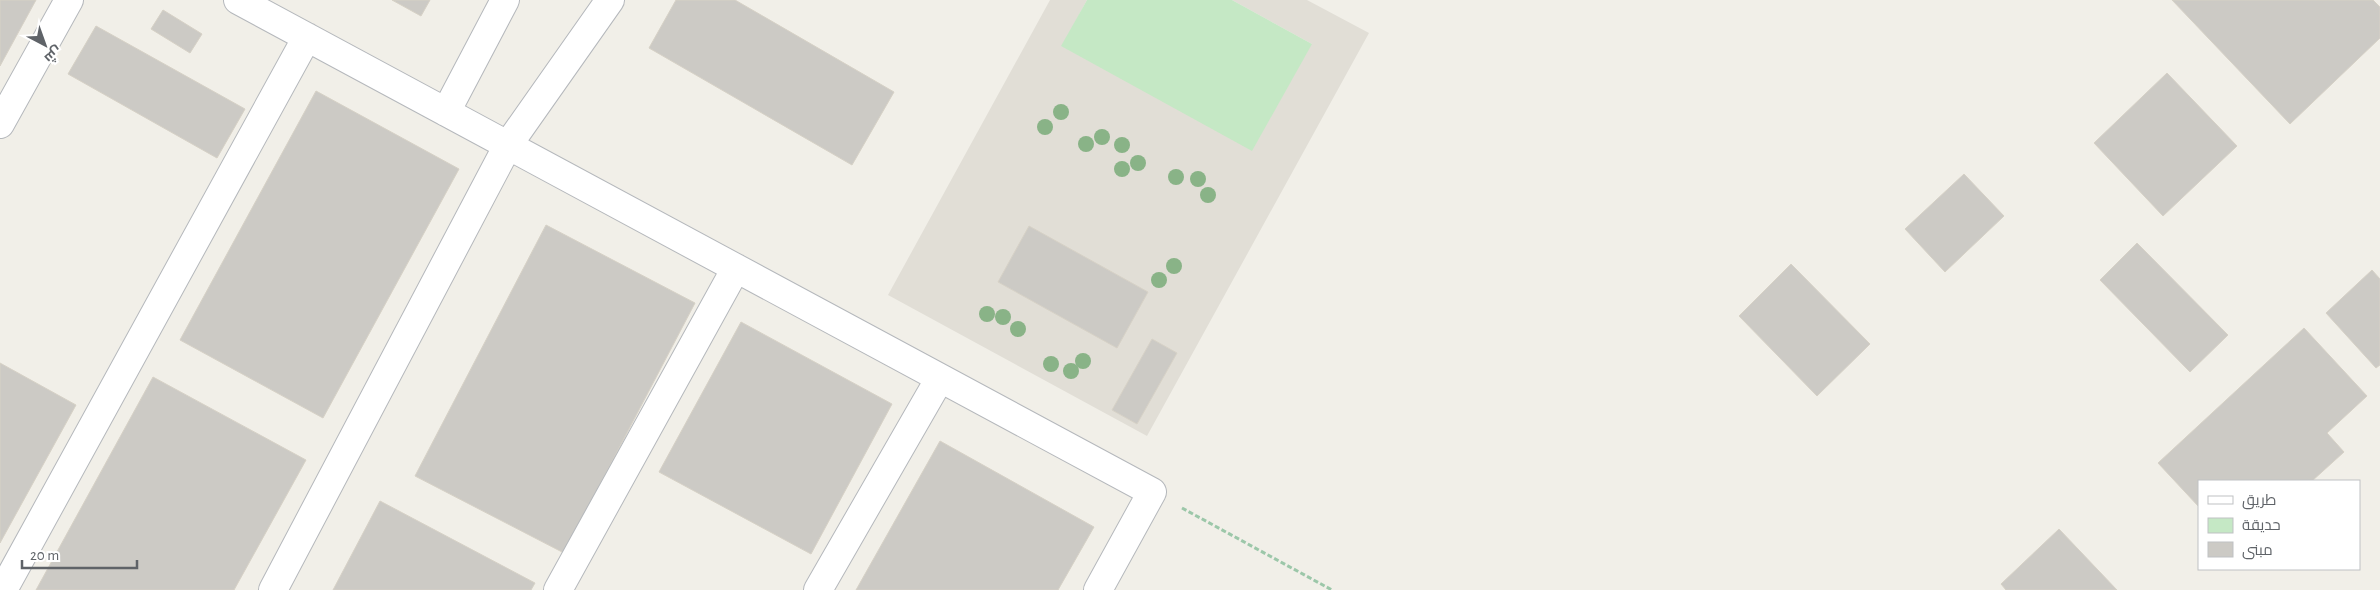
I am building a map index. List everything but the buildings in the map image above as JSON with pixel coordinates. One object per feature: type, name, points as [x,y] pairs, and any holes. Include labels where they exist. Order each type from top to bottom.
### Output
[{"type":"street","points":[[0,124],[69,0]]},
{"type":"street","points":[[238,0],[1152,492],[1098,590]]},
{"type":"street","points":[[446,112],[505,0]]},
{"type":"street","points":[[273,590],[508,145],[610,0]]},
{"type":"street","points":[[3,590],[307,37]]},
{"type":"street","points":[[558,590],[736,268]]},
{"type":"street","points":[[818,590],[940,378]]},
{"type":"path","points":[[1152,492],[1332,590]]},
{"type":"shaded area","points":[[1050,0],[1087,0],[1062,46],[1312,44],[1232,0],[1307,0],[1369,33],[1147,436],[888,295]],"holes":[[[1029,227],[1148,292],[1117,347],[998,282]],[[1152,339],[1177,353],[1137,424],[1112,410]]]},
{"type":"green space","points":[[1087,0],[1232,0],[1312,44],[1252,151],[1061,46]]}]
